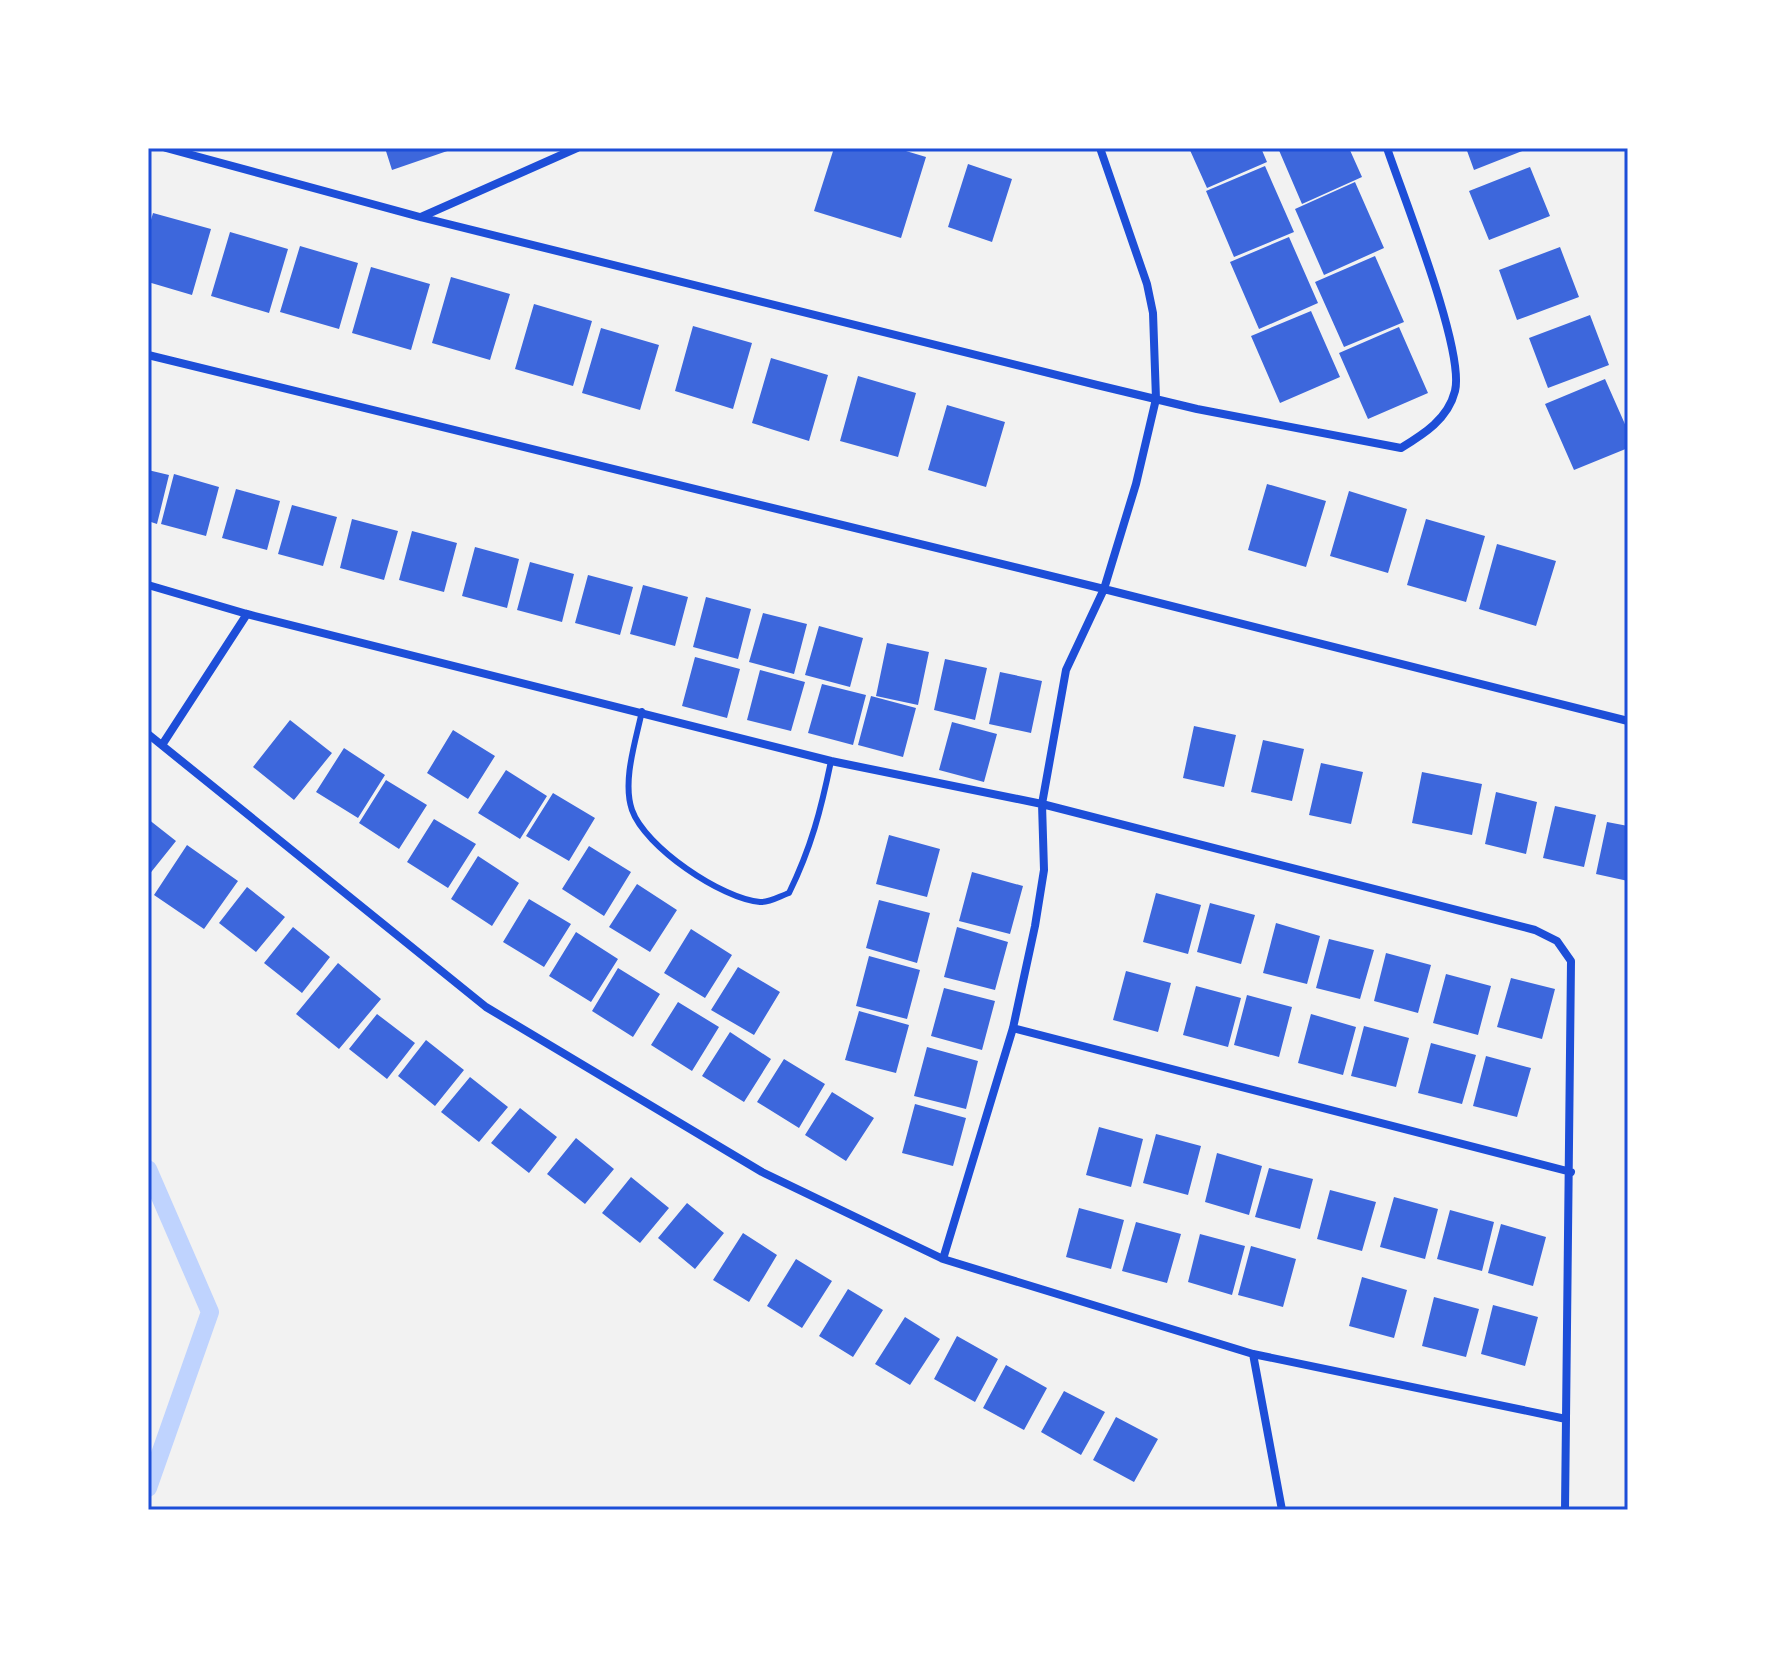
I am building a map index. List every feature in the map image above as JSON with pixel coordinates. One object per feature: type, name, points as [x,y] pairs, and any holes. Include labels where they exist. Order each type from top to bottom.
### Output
[{"type":"street","points":[[166,148],[420,217],[1156,399],[1401,448],[1436,427],[1455,392],[1455,352],[1387,148]]},
{"type":"street","points":[[420,217],[577,148]]},
{"type":"street","points":[[943,1259],[1013,1028],[1044,870],[1042,804],[1066,670],[1104,589],[1136,484],[1156,399],[1153,313],[1100,148]]},
{"type":"street","points":[[148,355],[1628,721]]},
{"type":"street","points":[[148,585],[247,614],[831,761],[1042,804],[1535,930],[1557,941],[1571,961],[1565,1510]]},
{"type":"street","points":[[162,745],[247,614]]},
{"type":"street","points":[[148,734],[486,1007],[762,1172],[943,1259],[1253,1354],[1566,1419]]},
{"type":"street","points":[[1013,1028],[1571,1172]]},
{"type":"street","points":[[1253,1354],[1282,1510]]},
{"type":"lane","points":[[642,711],[630,773],[632,810],[654,842],[683,866],[734,895],[762,903],[789,893],[802,867],[815,837],[831,761]]},
{"type":"building","points":[[385,148],[456,148],[392,170]]},
{"type":"building","points":[[834,148],[896,148],[926,157],[901,238],[814,211]]},
{"type":"building","points":[[1189,148],[1261,148],[1267,162],[1207,188]]},
{"type":"building","points":[[1278,148],[1349,148],[1362,177],[1302,204]]},
{"type":"building","points":[[1466,148],[1530,148],[1474,170]]},
{"type":"building","points":[[968,164],[1012,179],[992,242],[948,227]]},
{"type":"building","points":[[1265,166],[1294,232],[1234,257],[1206,191]]},
{"type":"building","points":[[1530,167],[1550,216],[1489,240],[1469,191]]},
{"type":"building","points":[[1355,182],[1384,248],[1324,275],[1295,209]]},
{"type":"building","points":[[153,213],[211,229],[192,295],[148,282],[148,230]]},
{"type":"building","points":[[230,232],[288,249],[269,313],[211,296]]},
{"type":"building","points":[[1289,237],[1318,303],[1259,329],[1230,262]]},
{"type":"building","points":[[300,246],[358,263],[339,329],[280,312]]},
{"type":"building","points":[[1560,247],[1579,297],[1517,320],[1499,270]]},
{"type":"building","points":[[1375,256],[1404,322],[1344,347],[1315,282]]},
{"type":"building","points":[[371,267],[430,284],[411,350],[352,333]]},
{"type":"building","points":[[451,277],[510,294],[490,360],[432,343]]},
{"type":"building","points":[[534,304],[592,321],[573,386],[515,369]]},
{"type":"building","points":[[1311,311],[1340,377],[1280,403],[1251,336]]},
{"type":"building","points":[[1590,315],[1609,365],[1548,388],[1529,338]]},
{"type":"building","points":[[693,326],[752,343],[733,409],[675,391]]},
{"type":"building","points":[[1399,327],[1428,393],[1368,419],[1339,353]]},
{"type":"building","points":[[601,328],[659,345],[640,410],[582,393]]},
{"type":"building","points":[[771,358],[828,375],[809,441],[752,423]]},
{"type":"building","points":[[858,376],[916,393],[898,457],[840,441]]},
{"type":"building","points":[[1605,379],[1628,431],[1628,448],[1574,470],[1545,404]]},
{"type":"building","points":[[947,405],[1005,422],[986,487],[928,470]]},
{"type":"building","points":[[148,470],[169,475],[157,524],[148,521]]},
{"type":"building","points":[[174,474],[219,487],[206,536],[161,524]]},
{"type":"building","points":[[1267,484],[1326,501],[1306,567],[1248,550]]},
{"type":"building","points":[[236,489],[280,501],[267,550],[222,538]]},
{"type":"building","points":[[1349,491],[1407,509],[1388,573],[1330,556]]},
{"type":"building","points":[[292,505],[337,517],[323,566],[278,554]]},
{"type":"building","points":[[352,519],[398,531],[384,580],[340,568]]},
{"type":"building","points":[[1426,519],[1485,536],[1466,602],[1407,585]]},
{"type":"building","points":[[412,531],[457,543],[444,592],[399,580]]},
{"type":"building","points":[[1497,544],[1556,561],[1536,626],[1479,609]]},
{"type":"building","points":[[475,547],[519,559],[507,608],[462,596]]},
{"type":"building","points":[[530,562],[574,574],[562,622],[517,610]]},
{"type":"building","points":[[588,575],[633,587],[620,635],[575,623]]},
{"type":"building","points":[[643,585],[688,597],[675,646],[630,634]]},
{"type":"building","points":[[706,597],[751,609],[738,659],[693,647]]},
{"type":"building","points":[[763,613],[807,624],[794,674],[749,662]]},
{"type":"building","points":[[819,626],[863,638],[850,687],[805,675]]},
{"type":"building","points":[[887,643],[929,652],[918,705],[876,696]]},
{"type":"building","points":[[695,657],[740,669],[727,718],[682,706]]},
{"type":"building","points":[[945,659],[987,668],[975,720],[934,710]]},
{"type":"building","points":[[760,670],[805,682],[791,731],[747,720]]},
{"type":"building","points":[[1000,672],[1042,681],[1031,733],[989,724]]},
{"type":"building","points":[[822,684],[866,695],[853,745],[808,733]]},
{"type":"building","points":[[871,696],[916,708],[903,757],[858,745]]},
{"type":"building","points":[[290,720],[332,753],[294,800],[253,767]]},
{"type":"building","points":[[952,722],[997,734],[984,782],[939,770]]},
{"type":"building","points":[[1194,726],[1236,735],[1224,787],[1183,778]]},
{"type":"building","points":[[453,730],[495,756],[468,799],[427,773]]},
{"type":"building","points":[[1263,740],[1304,749],[1292,801],[1251,792]]},
{"type":"building","points":[[344,748],[385,775],[358,818],[316,792]]},
{"type":"building","points":[[1321,763],[1363,772],[1351,824],[1309,815]]},
{"type":"building","points":[[506,770],[547,796],[520,839],[478,813]]},
{"type":"building","points":[[1422,772],[1482,784],[1472,835],[1412,823]]},
{"type":"building","points":[[386,780],[427,805],[399,849],[359,823]]},
{"type":"building","points":[[1496,792],[1537,802],[1526,854],[1485,844]]},
{"type":"building","points":[[553,793],[595,818],[569,861],[526,836]]},
{"type":"building","points":[[1555,806],[1596,815],[1584,867],[1543,858]]},
{"type":"building","points":[[148,819],[176,841],[148,876]]},
{"type":"building","points":[[434,819],[476,844],[448,888],[407,862]]},
{"type":"building","points":[[1607,822],[1628,826],[1628,881],[1596,874]]},
{"type":"building","points":[[889,835],[940,849],[927,897],[876,884]]},
{"type":"building","points":[[187,845],[238,881],[204,929],[154,895]]},
{"type":"building","points":[[589,846],[631,872],[604,916],[562,889]]},
{"type":"building","points":[[478,856],[519,883],[492,926],[451,899]]},
{"type":"building","points":[[972,872],[1023,886],[1010,934],[959,921]]},
{"type":"building","points":[[637,884],[677,910],[650,952],[609,927]]},
{"type":"building","points":[[247,887],[285,917],[256,952],[219,923]]},
{"type":"building","points":[[1156,893],[1201,905],[1188,954],[1143,942]]},
{"type":"building","points":[[529,899],[571,924],[544,967],[503,942]]},
{"type":"building","points":[[879,900],[930,913],[917,963],[866,948]]},
{"type":"building","points":[[1210,903],[1255,915],[1241,964],[1197,952]]},
{"type":"building","points":[[1276,923],[1320,936],[1307,984],[1263,973]]},
{"type":"building","points":[[293,927],[330,957],[302,993],[264,963]]},
{"type":"building","points":[[957,927],[1008,942],[995,990],[944,977]]},
{"type":"building","points":[[691,929],[732,955],[705,998],[664,973]]},
{"type":"building","points":[[576,932],[618,959],[591,1002],[549,976]]},
{"type":"building","points":[[1329,939],[1374,950],[1360,999],[1316,988]]},
{"type":"building","points":[[1386,953],[1431,965],[1418,1013],[1374,1001]]},
{"type":"building","points":[[869,956],[920,970],[907,1019],[856,1006]]},
{"type":"building","points":[[338,963],[381,999],[339,1049],[296,1014]]},
{"type":"building","points":[[738,967],[780,992],[754,1035],[711,1010]]},
{"type":"building","points":[[618,968],[660,994],[633,1037],[592,1011]]},
{"type":"building","points":[[1126,971],[1171,983],[1158,1032],[1113,1020]]},
{"type":"building","points":[[1446,974],[1491,986],[1478,1035],[1433,1023]]},
{"type":"building","points":[[1511,978],[1555,989],[1542,1039],[1497,1027]]},
{"type":"building","points":[[1196,986],[1241,998],[1228,1047],[1183,1035]]},
{"type":"building","points":[[944,988],[995,1001],[982,1050],[931,1036]]},
{"type":"building","points":[[1247,995],[1292,1007],[1279,1057],[1234,1045]]},
{"type":"building","points":[[678,1002],[719,1027],[692,1071],[651,1045]]},
{"type":"building","points":[[859,1011],[909,1025],[896,1073],[845,1060]]},
{"type":"building","points":[[377,1014],[415,1043],[387,1079],[349,1049]]},
{"type":"building","points":[[1311,1014],[1356,1027],[1343,1075],[1298,1063]]},
{"type":"building","points":[[1364,1026],[1409,1038],[1396,1087],[1351,1076]]},
{"type":"building","points":[[730,1032],[771,1059],[744,1102],[702,1076]]},
{"type":"building","points":[[426,1040],[464,1070],[435,1106],[398,1076]]},
{"type":"building","points":[[1431,1043],[1476,1055],[1462,1104],[1418,1093]]},
{"type":"building","points":[[927,1047],[978,1061],[966,1109],[914,1096]]},
{"type":"building","points":[[1486,1056],[1531,1068],[1517,1117],[1473,1106]]},
{"type":"building","points":[[784,1059],[825,1084],[799,1128],[757,1102]]},
{"type":"building","points":[[470,1077],[508,1107],[479,1142],[441,1112]]},
{"type":"building","points":[[832,1092],[874,1118],[846,1161],[805,1135]]},
{"type":"building","points":[[915,1104],[966,1118],[953,1166],[902,1153]]},
{"type":"building","points":[[520,1108],[557,1137],[529,1173],[491,1143]]},
{"type":"building","points":[[1099,1127],[1143,1139],[1131,1187],[1086,1175]]},
{"type":"building","points":[[1156,1134],[1201,1146],[1188,1195],[1143,1183]]},
{"type":"building","points":[[576,1138],[614,1169],[585,1204],[547,1174]]},
{"type":"building","points":[[1217,1153],[1262,1166],[1249,1215],[1205,1202]]},
{"type":"building","points":[[1269,1168],[1313,1179],[1300,1229],[1255,1217]]},
{"type":"building","points":[[631,1177],[669,1208],[640,1243],[602,1213]]},
{"type":"building","points":[[1330,1190],[1376,1202],[1362,1251],[1317,1239]]},
{"type":"building","points":[[1394,1197],[1438,1209],[1425,1259],[1380,1247]]},
{"type":"building","points":[[687,1203],[724,1233],[695,1269],[658,1238]]},
{"type":"building","points":[[1079,1208],[1124,1220],[1111,1269],[1066,1257]]},
{"type":"building","points":[[1450,1210],[1494,1222],[1482,1271],[1437,1259]]},
{"type":"building","points":[[1136,1222],[1181,1234],[1167,1283],[1122,1271]]},
{"type":"building","points":[[1501,1224],[1546,1237],[1533,1286],[1488,1273]]},
{"type":"building","points":[[743,1233],[777,1255],[749,1302],[713,1280]]},
{"type":"building","points":[[1200,1234],[1245,1246],[1232,1295],[1188,1282]]},
{"type":"building","points":[[1251,1246],[1296,1259],[1283,1307],[1238,1295]]},
{"type":"building","points":[[796,1259],[832,1281],[802,1328],[767,1306]]},
{"type":"building","points":[[1362,1277],[1407,1290],[1394,1338],[1349,1326]]},
{"type":"building","points":[[848,1289],[883,1310],[853,1357],[819,1336]]},
{"type":"building","points":[[1434,1297],[1479,1309],[1466,1357],[1422,1346]]},
{"type":"building","points":[[1493,1305],[1538,1317],[1525,1366],[1481,1354]]},
{"type":"building","points":[[905,1317],[940,1339],[910,1385],[875,1364]]},
{"type":"building","points":[[957,1336],[998,1359],[975,1402],[934,1379]]},
{"type":"building","points":[[1006,1365],[1047,1388],[1024,1430],[983,1408]]},
{"type":"building","points":[[1064,1391],[1105,1412],[1081,1455],[1041,1432]]},
{"type":"building","points":[[1116,1417],[1158,1439],[1134,1482],[1093,1460]]},
{"type":"waterway","points":[[148,1169],[210,1312],[148,1488]]}]
